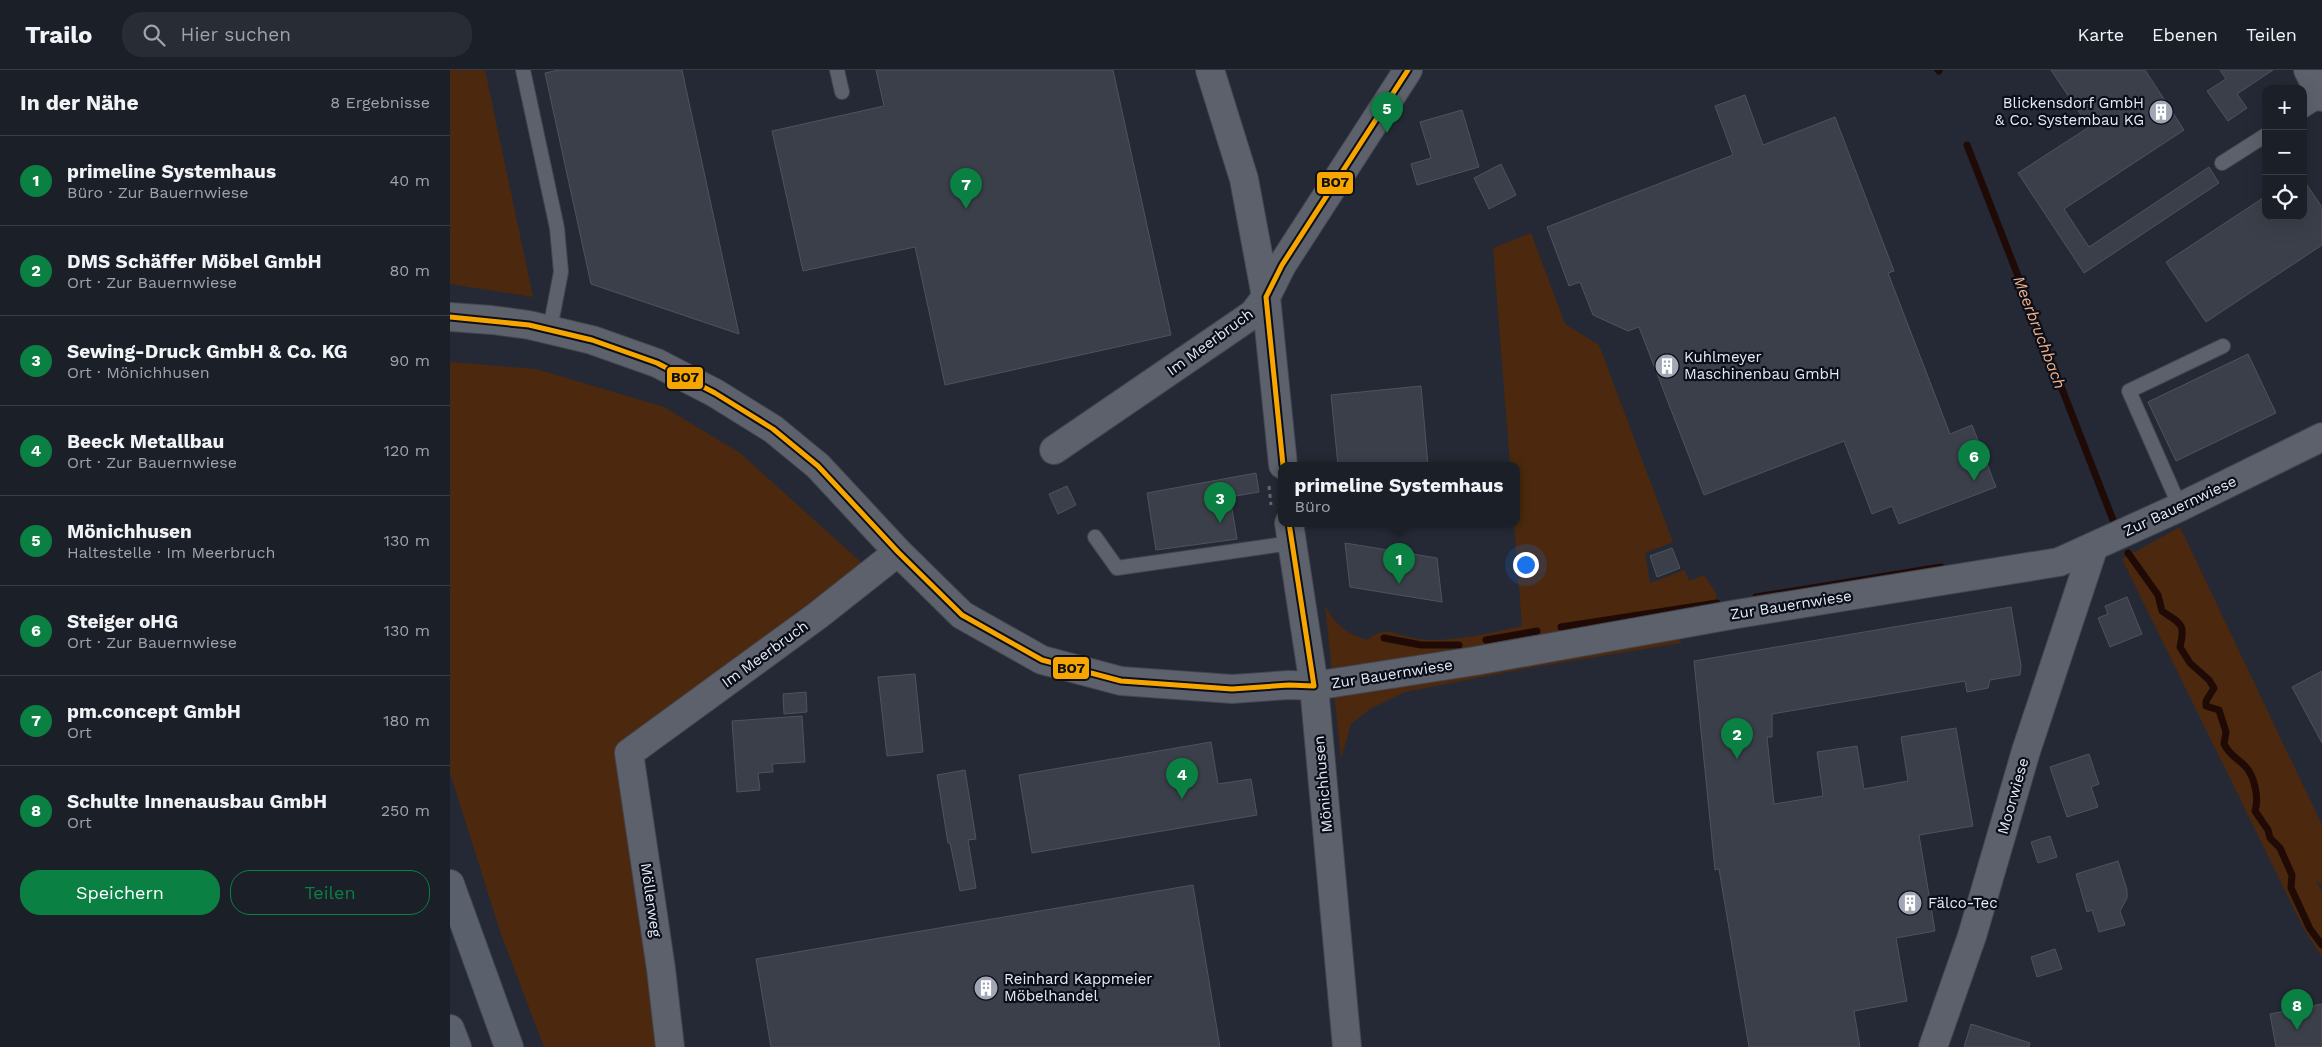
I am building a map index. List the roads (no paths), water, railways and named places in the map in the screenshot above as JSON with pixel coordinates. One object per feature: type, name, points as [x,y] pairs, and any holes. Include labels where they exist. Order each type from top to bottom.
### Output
[{"type":"highway","points":[[450,884],[509,1047]]},
{"type":"highway","points":[[450,1029],[457,1047]]},
{"type":"street","points":[[1210,70],[1244,179],[1266,297],[1283,462]]},
{"type":"street","name":"Im Meerbruch","points":[[1054,450],[1253,314],[1266,297],[1282,265],[1408,70]]},
{"type":"street","points":[[2308,70],[2322,98]]},
{"type":"street","name":"Zur Bauernwiese","points":[[450,317],[492,320],[550,329],[592,340],[657,363],[715,393],[773,429],[818,466],[898,552],[962,615],[1042,660],[1121,681],[1232,689],[1289,685],[1314,686],[1475,661],[1737,614],[2059,562],[2180,507],[2322,437]]},
{"type":"street","name":"Mönichhusen","points":[[1290,533],[1314,686],[1347,1047]]},
{"type":"street","name":"Moorwiese","points":[[1933,1047],[1972,936],[2026,751],[2094,546]]},
{"type":"street","name":"Im Meerbruch","points":[[629,754],[817,616],[898,552]]},
{"type":"street","name":"Möllerweg","points":[[629,754],[661,969],[670,1047]]},
{"type":"lane","points":[[523,70],[557,228],[560,272],[550,329]]},
{"type":"lane","points":[[838,70],[842,92]]},
{"type":"lane","points":[[2307,108],[2322,98]]},
{"type":"lane","points":[[2222,162],[2262,137]]},
{"type":"lane","points":[[2180,507],[2129,391],[2223,346]]},
{"type":"lane","points":[[1095,536],[1117,568],[1290,533]]},
{"type":"waterway","name":"Meerbruchbach","points":[[1967,145],[2113,520]]},
{"type":"waterway","name":"Meerbruchbach","points":[[2128,553],[2158,595],[2162,611],[2180,624],[2182,628],[2180,647],[2190,663],[2209,680],[2214,688],[2206,701],[2206,706],[2219,710],[2226,732],[2224,744],[2231,754],[2245,766],[2254,781],[2256,794],[2255,811],[2268,830],[2270,838],[2280,848],[2292,875],[2291,888],[2310,929],[2322,945]]},
{"type":"waterway","points":[[1756,597],[1941,567]]},
{"type":"waterway","points":[[1561,627],[1717,603]]},
{"type":"waterway","points":[[1486,640],[1537,631]]},
{"type":"waterway","points":[[1384,638],[1421,645],[1459,645]]},
{"type":"place","name":"Blickensdorf GmbH & Co. Systembau KG","points":[[2161,112]]},
{"type":"place","name":"Mönichhusen","points":[[1387,133]]},
{"type":"place","name":"pm.concept GmbH","points":[[966,209]]},
{"type":"place","name":"Kuhlmeyer Maschinenbau GmbH","points":[[1667,366]]},
{"type":"place","name":"Steiger oHG","points":[[1974,481]]},
{"type":"place","name":"Sewing-Druck GmbH & Co. KG","points":[[1220,523]]},
{"type":"place","name":"primeline Systemhaus","points":[[1399,584]]},
{"type":"place","name":"DMS Schäffer Möbel GmbH","points":[[1737,759]]},
{"type":"place","name":"Beeck Metallbau","points":[[1182,799]]},
{"type":"place","name":"Fälco-Tec","points":[[1910,903]]},
{"type":"place","name":"Reinhard Kappmeier Möbelhandel","points":[[986,988]]},
{"type":"place","name":"Schulte Innenausbau GmbH","points":[[2297,1030]]}]
